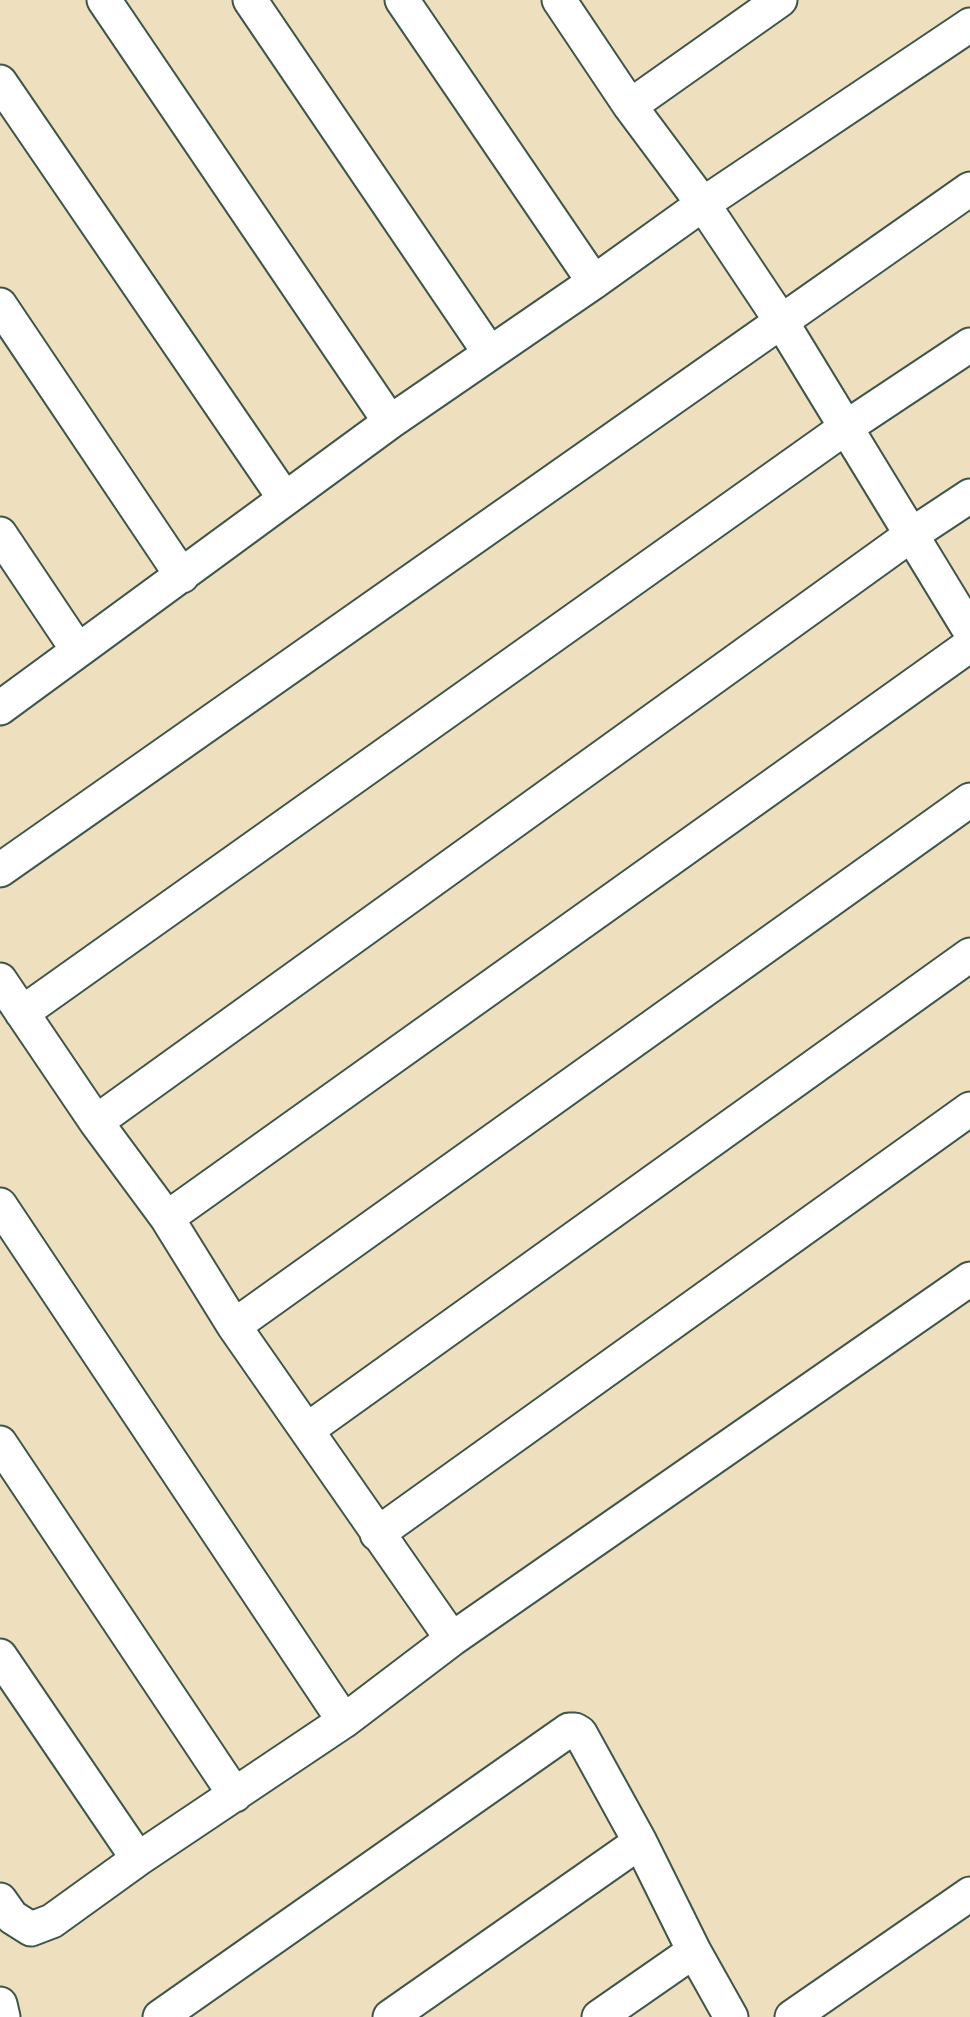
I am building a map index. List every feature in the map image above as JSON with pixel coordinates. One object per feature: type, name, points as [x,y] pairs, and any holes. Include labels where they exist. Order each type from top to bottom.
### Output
[{"type":"street","points":[[104,0],[390,422]]},
{"type":"street","points":[[250,0],[489,352]]},
{"type":"street","points":[[402,0],[594,282]]},
{"type":"street","points":[[559,0],[630,106],[703,204],[781,321],[970,631]]},
{"type":"street","points":[[630,106],[780,0]]},
{"type":"street","points":[[0,708],[77,649],[182,576],[489,352],[970,25]]},
{"type":"street","points":[[0,82],[285,499]]},
{"type":"street","points":[[0,870],[970,188]]},
{"type":"street","points":[[0,305],[182,576]]},
{"type":"street","points":[[22,1013],[845,428],[970,345]]},
{"type":"street","points":[[96,1122],[911,535],[970,496]]},
{"type":"street","points":[[0,534],[77,649]]},
{"type":"street","points":[[167,1218],[970,645]]},
{"type":"street","points":[[234,1326],[970,800]]},
{"type":"street","points":[[307,1430],[970,955]]},
{"type":"street","points":[[0,980],[96,1122],[167,1218],[234,1326],[452,1639]]},
{"type":"street","points":[[377,1534],[970,1109]]},
{"type":"street","points":[[0,1205],[344,1721]]},
{"type":"street","points":[[0,1900],[12,1917],[31,1928],[52,1921],[138,1859],[344,1721],[452,1639],[970,1279]]},
{"type":"street","points":[[0,1443],[234,1795]]},
{"type":"street","points":[[0,1656],[138,1859]]},
{"type":"street","points":[[159,2017],[569,1730],[580,1733],[640,1842],[694,1951],[732,2017]]},
{"type":"street","points":[[390,2017],[640,1842]]},
{"type":"street","points":[[792,2017],[970,1894]]},
{"type":"street","points":[[598,2017],[694,1951]]},
{"type":"street","points":[[0,2004],[3,2017]]}]
